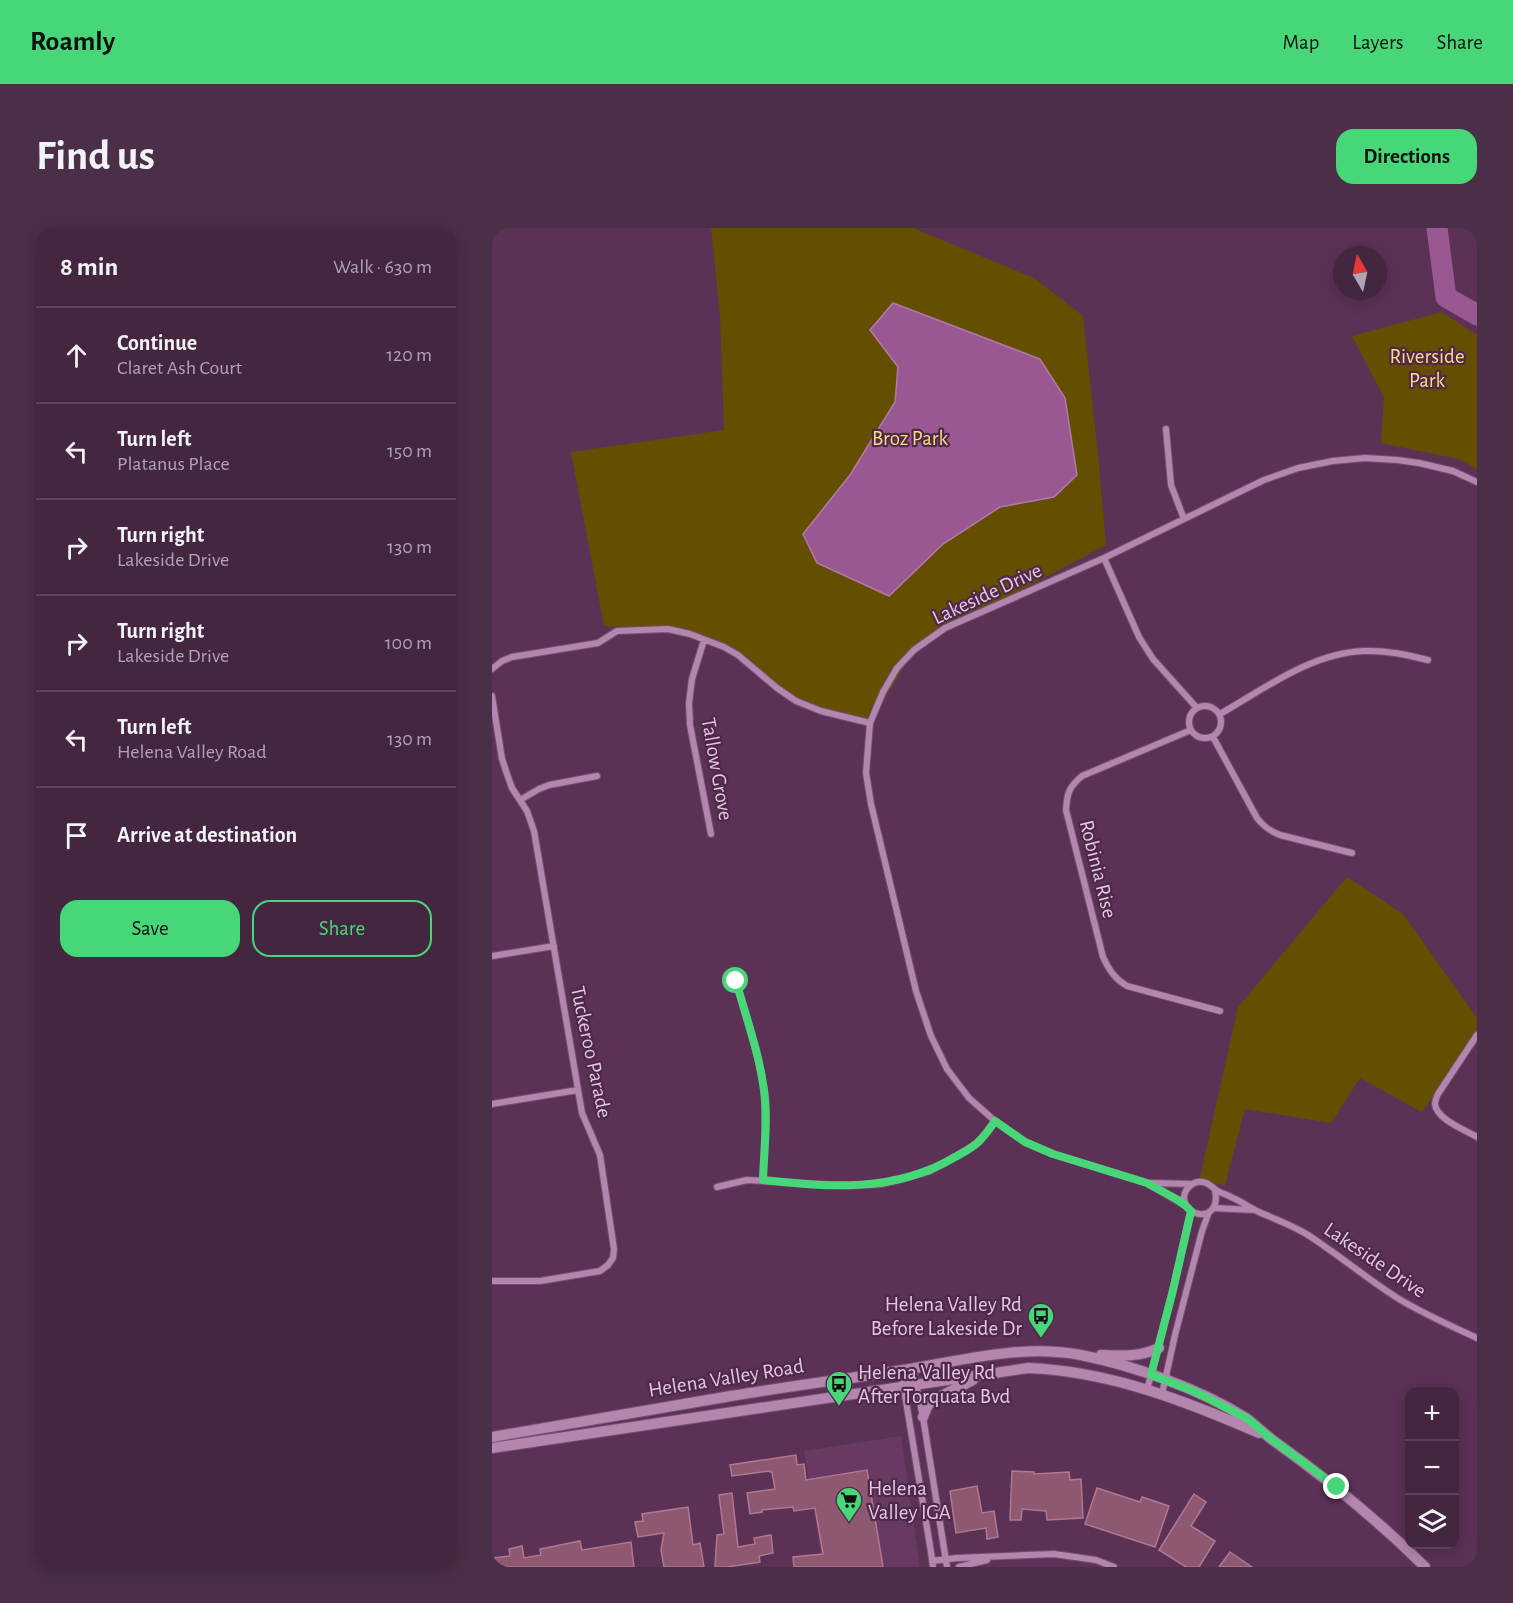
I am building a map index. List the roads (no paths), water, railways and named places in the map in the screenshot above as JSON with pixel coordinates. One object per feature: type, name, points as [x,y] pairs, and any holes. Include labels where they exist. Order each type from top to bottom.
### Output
[{"type":"street","points":[[1166,429],[1171,485],[1184,519]]},
{"type":"street","name":"Lakeside Drive","points":[[1255,1210],[1211,1210],[1203,1214],[1196,1214],[1147,1183],[1053,1154],[1025,1142],[995,1121],[969,1098],[947,1069],[931,1035],[916,991],[871,804],[866,773],[870,723],[883,692],[897,668],[914,650],[945,628],[1104,558],[1264,480],[1298,468],[1365,458],[1408,462],[1453,471],[1477,482]]},
{"type":"street","points":[[1104,558],[1146,649],[1197,708]]},
{"type":"street","points":[[492,669],[512,657],[598,643],[617,631],[668,629],[724,646],[796,701],[821,711],[870,723]]},
{"type":"street","name":"Tallow Grove","points":[[704,640],[692,679],[689,703],[690,725],[711,834]]},
{"type":"street","points":[[1220,714],[1299,669],[1331,657],[1361,651],[1380,651],[1428,660]]},
{"type":"street","name":"Tuckeroo Parade","points":[[492,696],[502,759],[512,788],[527,811],[534,831],[582,1113],[600,1155],[614,1249],[613,1258],[608,1265],[600,1271],[589,1274],[540,1281],[492,1281]]},
{"type":"street","points":[[1210,706],[1220,714],[1221,727],[1213,737],[1200,738],[1191,730],[1190,718],[1192,712],[1197,708],[1210,706]]},
{"type":"street","name":"Robinia Rise","points":[[1191,730],[1082,776],[1073,783],[1069,790],[1066,810],[1103,957],[1118,981],[1127,986],[1220,1011]]},
{"type":"street","points":[[1213,737],[1263,826],[1280,835],[1352,853]]},
{"type":"street","points":[[520,800],[549,784],[597,776]]},
{"type":"street","points":[[492,956],[554,946]]},
{"type":"street","points":[[736,981],[764,1089],[763,1180]]},
{"type":"street","points":[[1477,1035],[1438,1094],[1435,1103],[1437,1111],[1443,1117],[1477,1137]]},
{"type":"street","points":[[492,1104],[578,1090]]},
{"type":"street","points":[[717,1187],[747,1180],[849,1186],[880,1184],[906,1178],[930,1171],[967,1150],[980,1141],[995,1121]]},
{"type":"street","name":"Lakeside Drive","points":[[1147,1183],[1205,1182],[1215,1190],[1303,1231],[1399,1299],[1477,1338]]},
{"type":"street","points":[[1147,1390],[1173,1290],[1188,1208],[1184,1197],[1187,1189],[1193,1184]]},
{"type":"street","points":[[1162,1394],[1202,1231],[1217,1200],[1215,1190]]},
{"type":"street","points":[[1080,1355],[1137,1355],[1159,1348]]},
{"type":"street","name":"Helena Valley Road","points":[[492,1437],[1010,1352],[1046,1351],[1080,1355],[1123,1366],[1194,1391],[1248,1419],[1337,1487],[1425,1567]]},
{"type":"street","name":"Helena Valley Road","points":[[492,1448],[1028,1368],[1057,1369],[1099,1376],[1162,1394],[1221,1416],[1270,1438]]},
{"type":"street","points":[[913,1369],[923,1417],[946,1563]]},
{"type":"street","points":[[901,1371],[932,1564],[946,1563],[957,1558],[1054,1554],[1096,1560],[1114,1567]]},
{"type":"street","points":[[923,1417],[931,1401],[984,1375]]},
{"type":"street","points":[[959,1567],[1000,1557]]},
{"type":"waterway","points":[[1437,228],[1446,297],[1477,315]]},
{"type":"place","name":"Helena Valley Rd Before Lakeside Dr","points":[[1041,1339]]},
{"type":"place","name":"Helena Valley Rd After Torquata Bvd","points":[[839,1407]]},
{"type":"place","name":"Helena Valley IGA","points":[[849,1523]]},
{"type":"park label","name":"Riverside Park","points":[[1427,368]]},
{"type":"park label","name":"Broz Park","points":[[910,438]]}]
